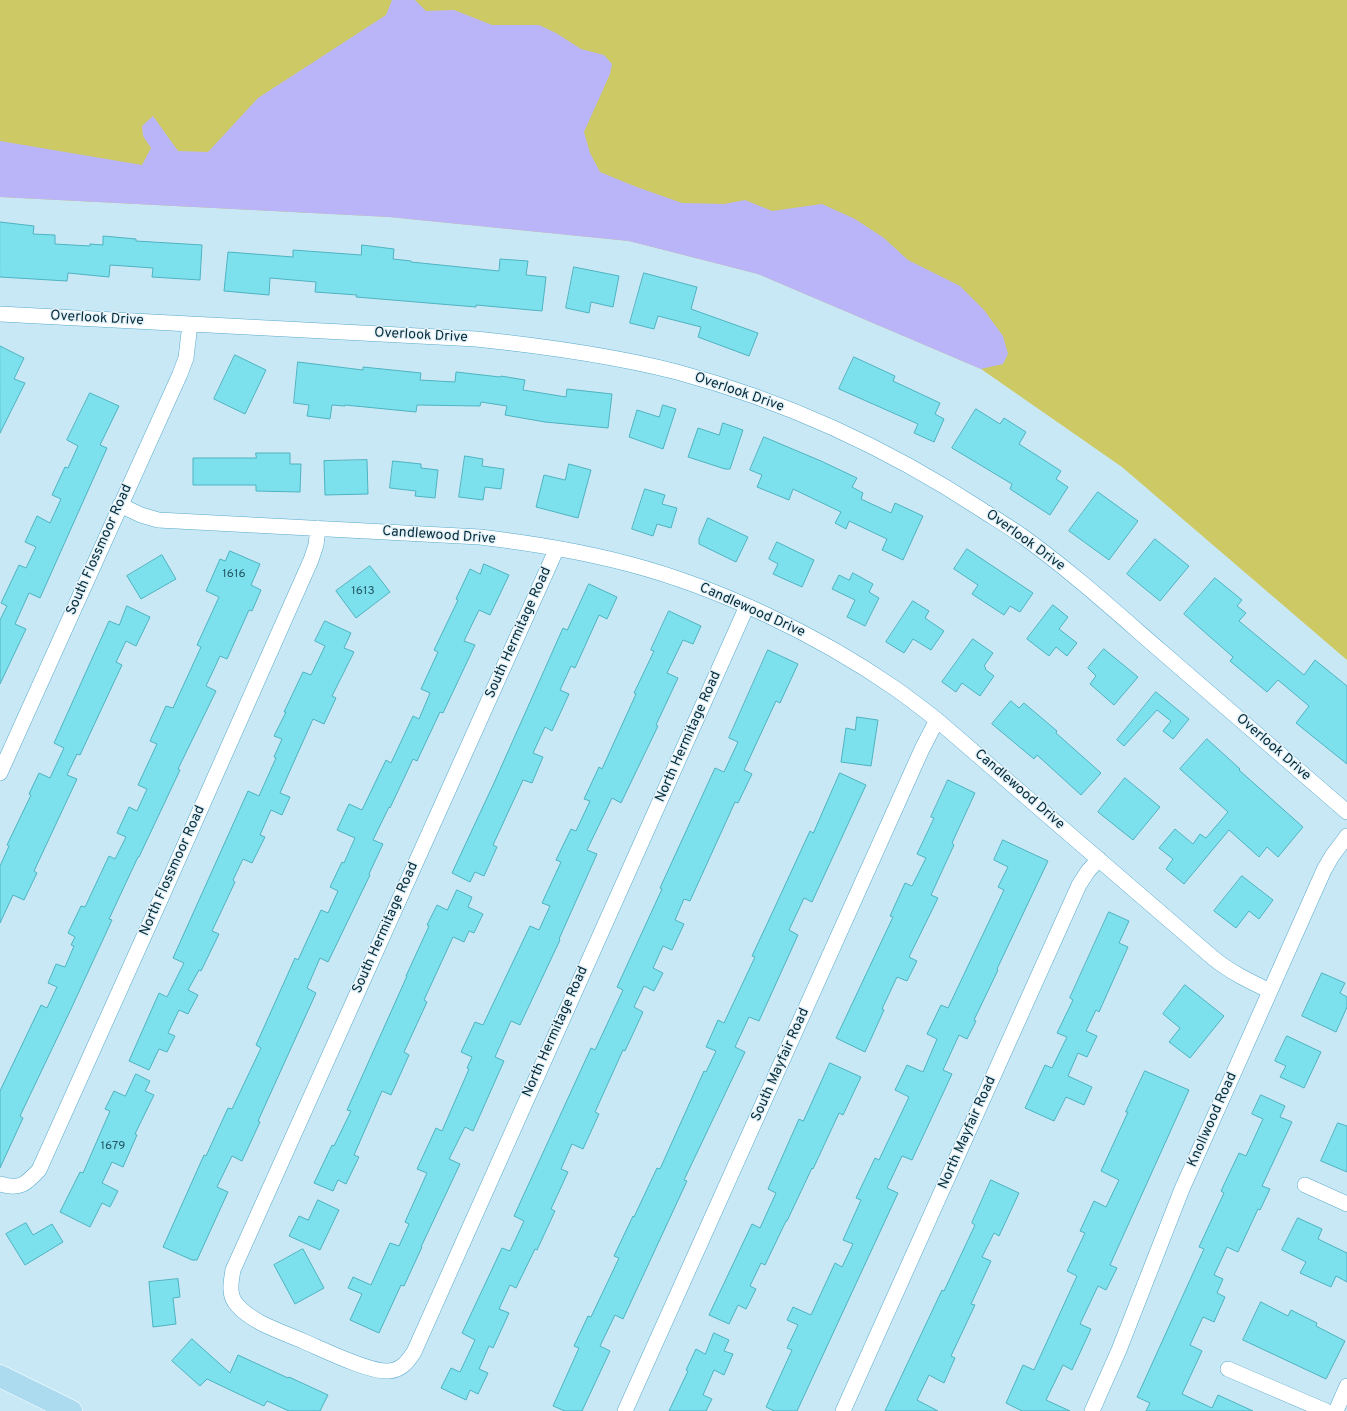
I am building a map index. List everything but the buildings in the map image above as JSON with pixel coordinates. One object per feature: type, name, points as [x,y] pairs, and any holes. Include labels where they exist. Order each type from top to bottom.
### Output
[{"type":"main road","points":[[0,1376],[71,1411]]},
{"type":"street","name":"Overlook Drive","points":[[0,314],[476,339],[545,346],[677,372],[731,389],[793,412],[852,437],[909,465],[961,496],[1024,537],[1083,584],[1347,812]]},
{"type":"street","name":"South Flossmoor Road","points":[[0,774],[180,374],[186,358],[190,324]]},
{"type":"street","name":"Candlewood Drive","points":[[120,505],[142,515],[158,520],[480,538],[557,548],[628,564],[714,593],[747,606],[803,634],[850,660],[896,689],[937,720],[1222,965],[1244,979],[1270,991]]},
{"type":"street","name":"North Flossmoor Road","points":[[0,1184],[12,1188],[28,1182],[39,1170],[311,560],[316,545],[318,528]]},
{"type":"street","name":"South Hermitage Road","points":[[241,1308],[236,1304],[230,1288],[233,1270],[557,548]]},
{"type":"street","name":"North Hermitage Road","points":[[241,1308],[248,1315],[262,1323],[356,1363],[389,1371],[405,1365],[414,1352],[747,606]]},
{"type":"street","name":"South Mayfair Road","points":[[625,1411],[937,720]]},
{"type":"street","name":"Knollwood Road","points":[[1092,1411],[1119,1350],[1182,1189],[1324,870],[1332,856],[1347,836]]},
{"type":"street","name":"North Mayfair Road","points":[[843,1411],[1079,885],[1088,871],[1099,859]]},
{"type":"street","points":[[1305,1185],[1347,1204]]},
{"type":"street","points":[[1228,1369],[1326,1411]]},
{"type":"street","points":[[1336,1411],[1347,1386]]},
{"type":"shaded area","points":[[0,0],[1347,0],[1347,660],[1122,467],[981,369],[758,274],[629,241],[389,217],[0,197]]},
{"type":"shaded area","points":[[392,0],[415,0],[426,11],[454,10],[492,25],[539,25],[556,33],[581,49],[604,55],[612,64],[610,74],[584,132],[590,153],[600,172],[682,203],[724,204],[745,200],[772,211],[822,204],[855,219],[884,238],[908,260],[960,286],[984,310],[1003,336],[1008,354],[1003,364],[981,369],[758,274],[629,241],[389,217],[0,197],[0,141],[142,165],[151,148],[143,136],[142,126],[153,116],[178,151],[208,152],[258,98],[386,15]]}]
